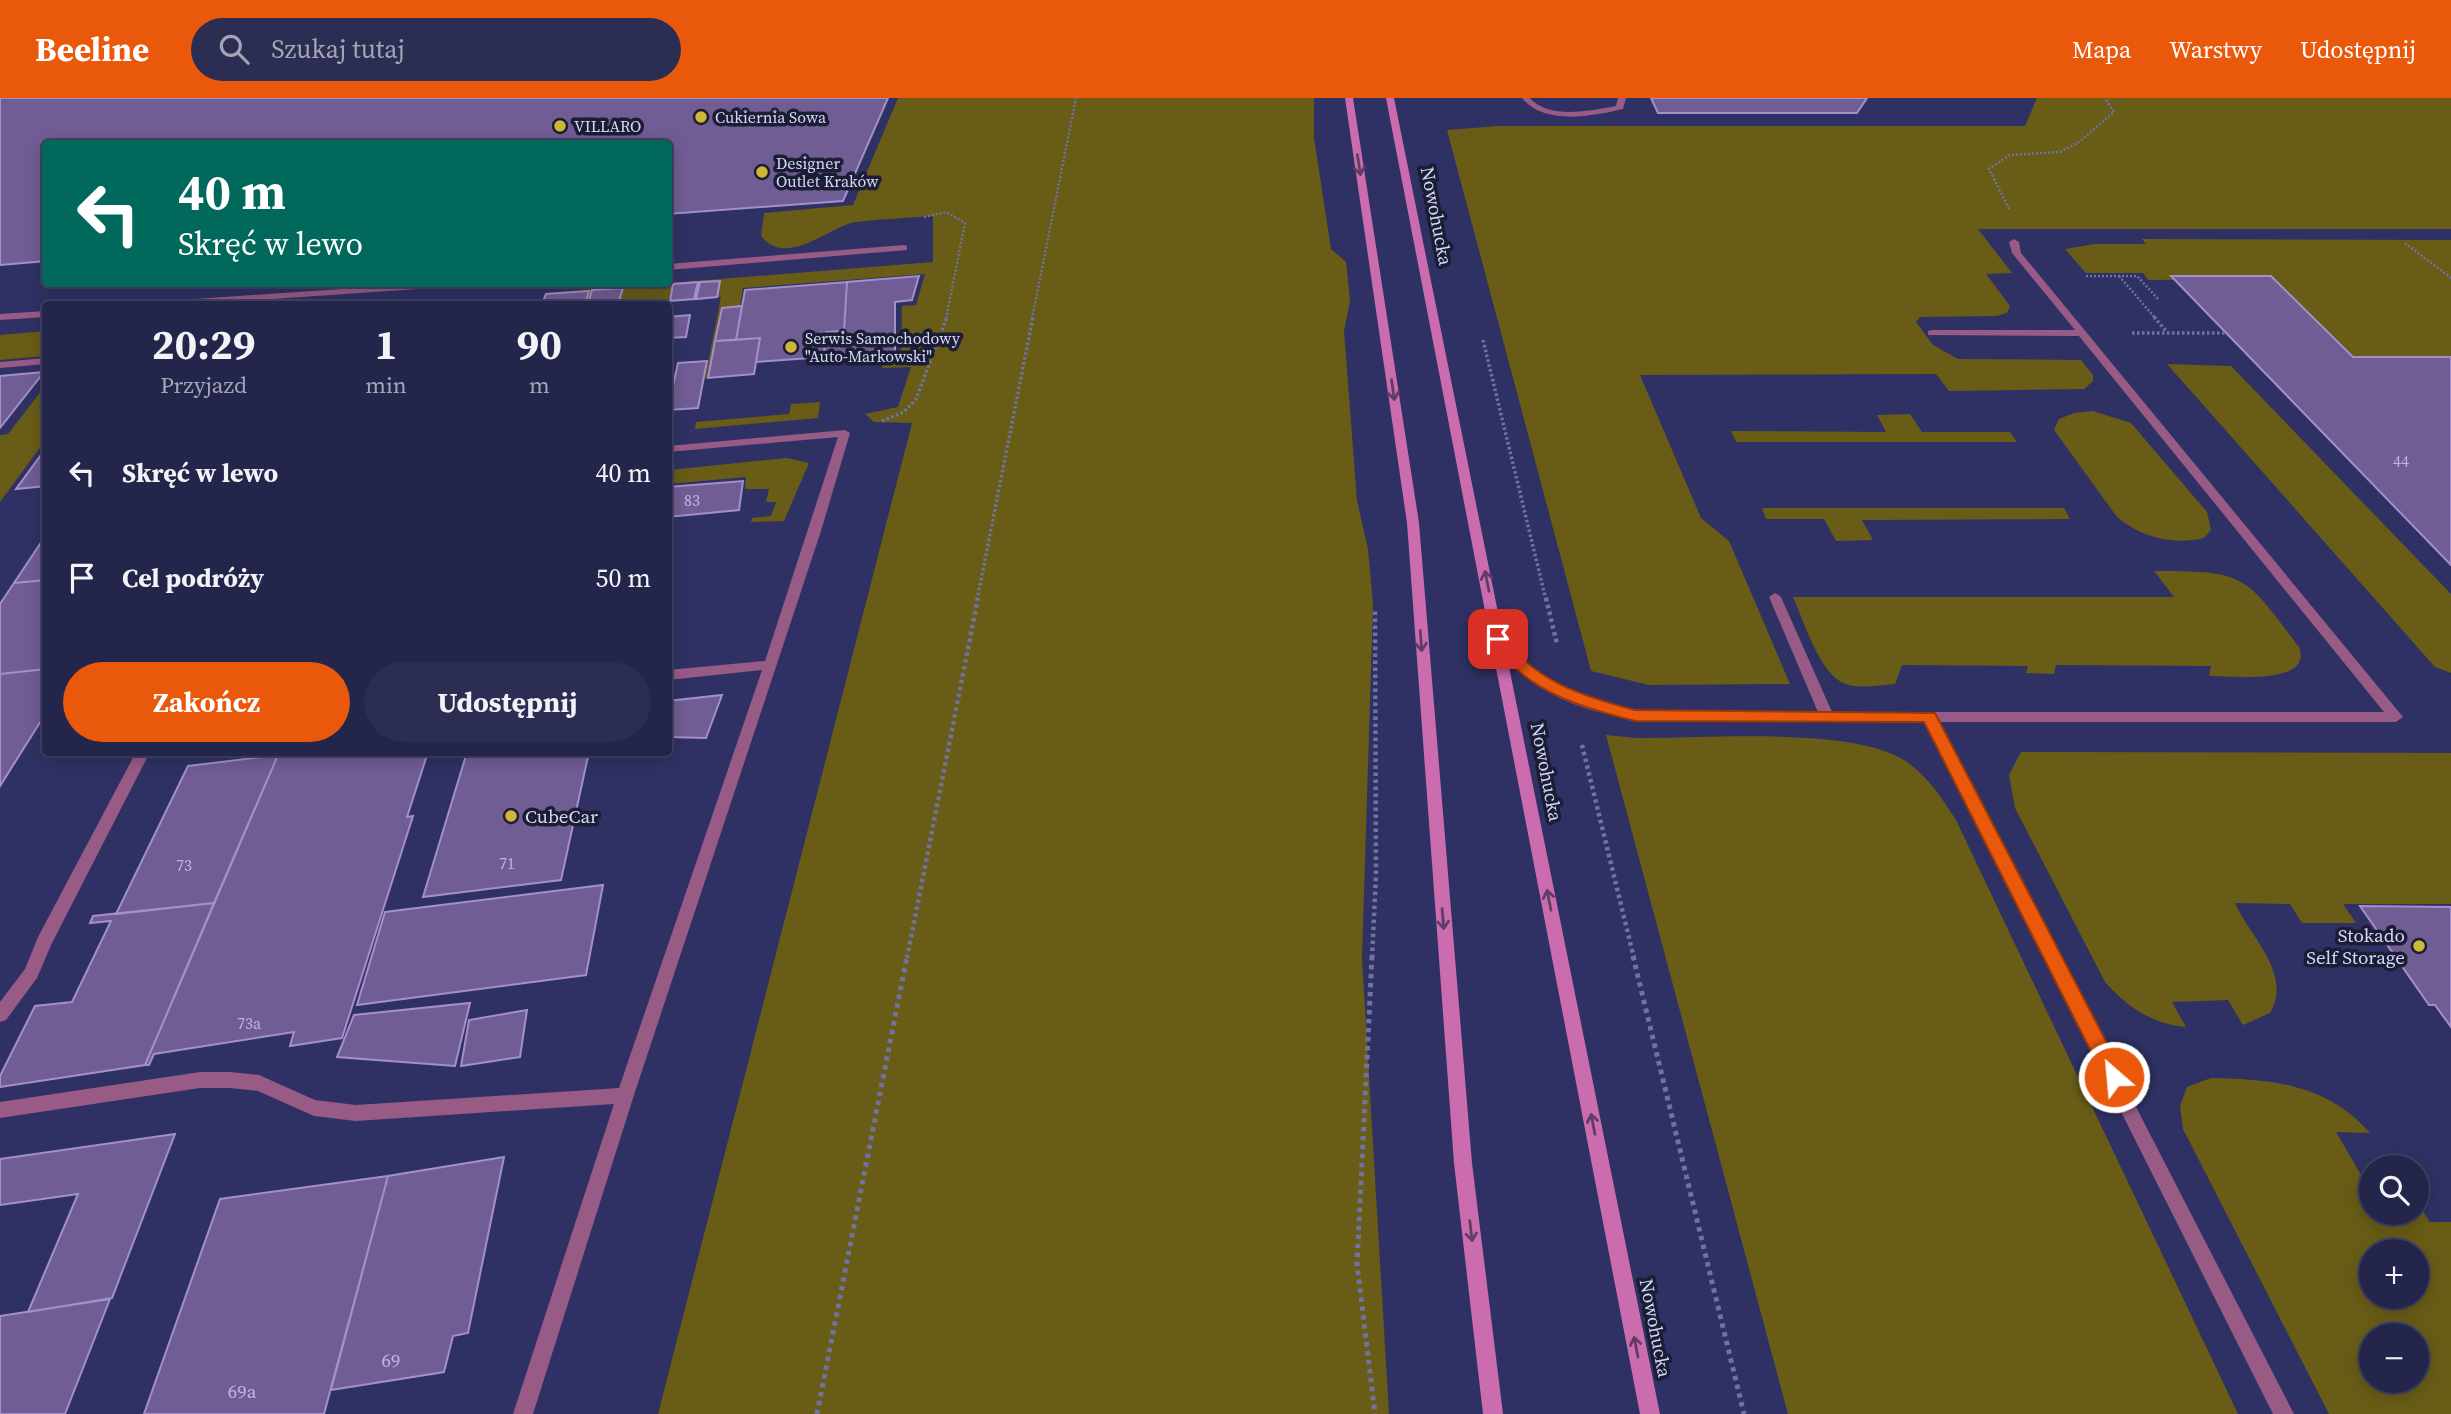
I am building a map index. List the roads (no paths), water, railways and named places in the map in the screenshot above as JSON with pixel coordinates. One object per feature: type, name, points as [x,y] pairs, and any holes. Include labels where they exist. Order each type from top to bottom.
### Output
[{"type":"main road","points":[[1349,98],[1413,523],[1463,1163],[1493,1414]]},
{"type":"main road","name":"Nowohucka","points":[[1390,98],[1650,1414]]},
{"type":"lane","points":[[1526,98],[1529,104],[1542,111],[1572,113],[1620,107],[1622,98]]},
{"type":"lane","points":[[1498,639],[1509,657],[1526,673],[1570,696],[1617,711],[1654,717],[2396,717],[2017,253],[2014,242]]},
{"type":"lane","points":[[672,267],[904,248]]},
{"type":"lane","points":[[208,301],[405,287]]},
{"type":"lane","points":[[0,317],[42,314]]},
{"type":"lane","points":[[1932,333],[2082,333]]},
{"type":"lane","points":[[0,365],[42,361]]},
{"type":"lane","points":[[523,1414],[625,1095],[815,531],[845,433],[672,450]]},
{"type":"lane","points":[[1775,597],[1826,715]]},
{"type":"lane","points":[[672,675],[768,665]]},
{"type":"lane","points":[[1929,717],[2284,1414]]},
{"type":"lane","points":[[0,1015],[31,973],[44,942],[140,756]]},
{"type":"lane","points":[[0,1110],[200,1080],[260,1083],[314,1108],[356,1112],[625,1095]]},
{"type":"place","name":"Cukiernia Sowa","points":[[701,117]]},
{"type":"place","name":"VILLARO","points":[[560,126]]},
{"type":"place","name":"Designer Outlet Kraków","points":[[762,172]]},
{"type":"place","name":"Serwis Samochodowy \"Auto-Markowski\"","points":[[791,347]]},
{"type":"place","name":"CubeCar","points":[[511,816]]},
{"type":"place","name":"Stokado Self Storage","points":[[2419,946]]}]
